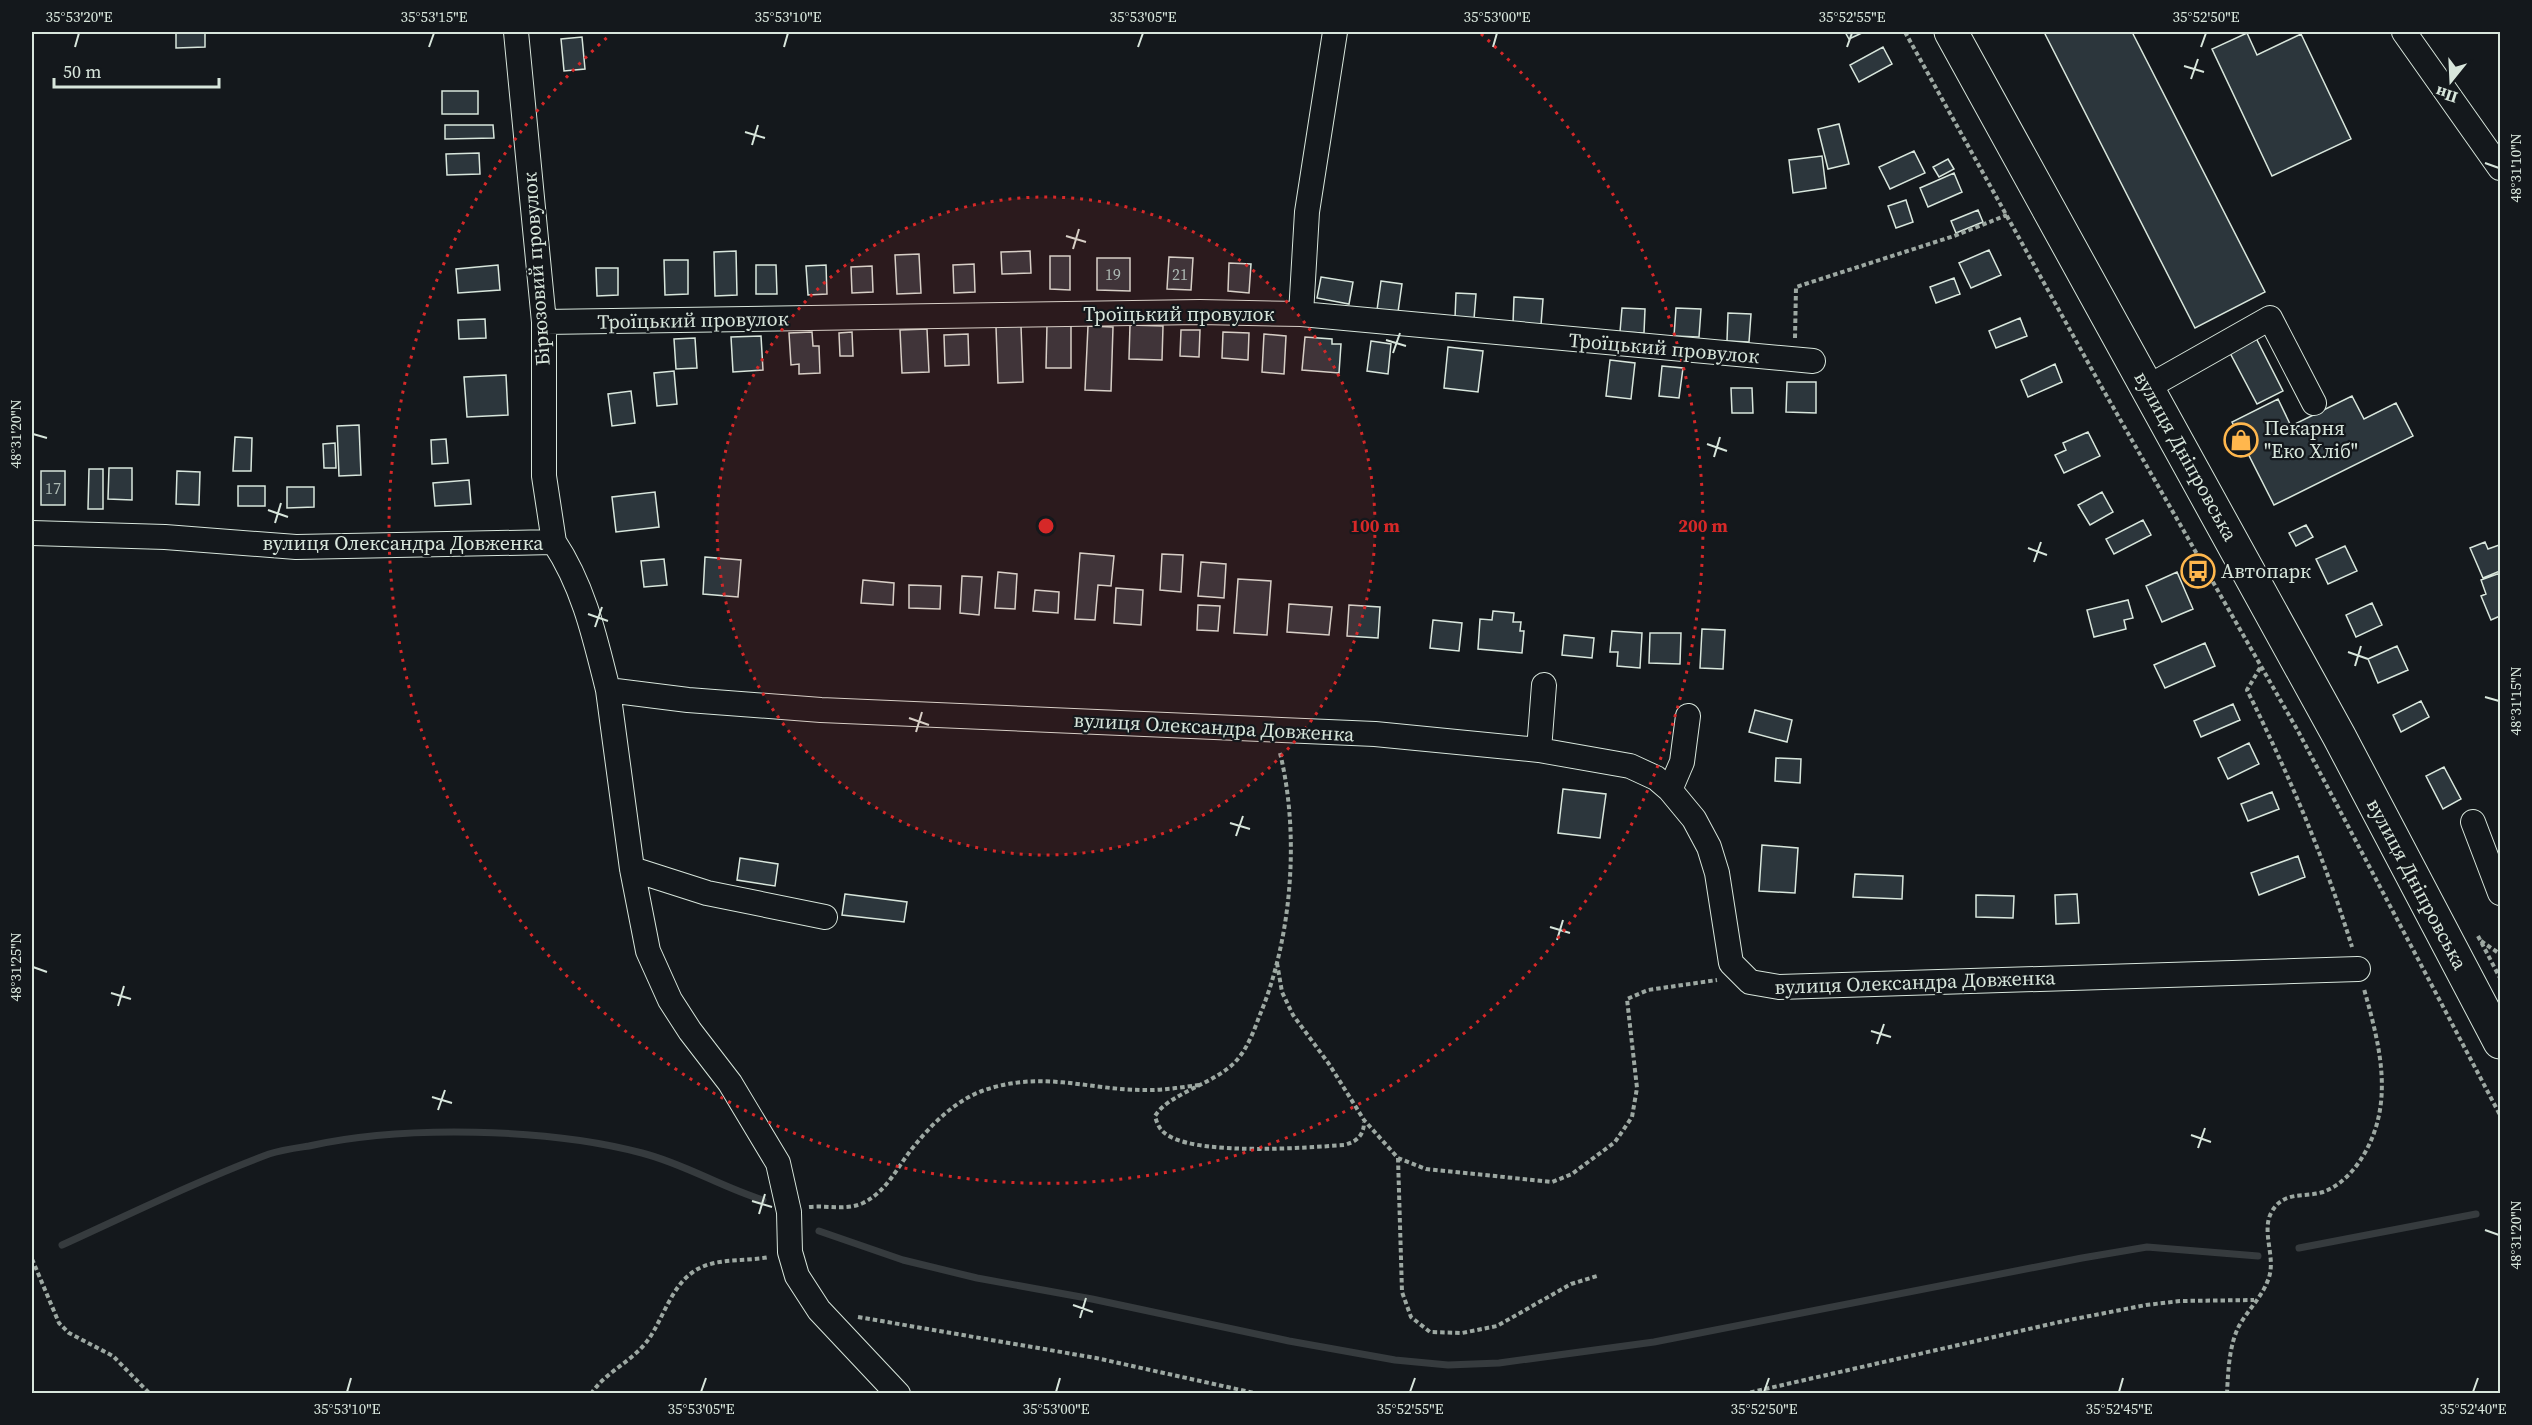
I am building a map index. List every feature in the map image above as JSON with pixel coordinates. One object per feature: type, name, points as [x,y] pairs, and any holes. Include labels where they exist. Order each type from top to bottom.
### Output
[{"type":"highway","name":"вулиця Дніпровська","points":[[1951,32],[2339,736],[2500,1042]]},
{"type":"street","name":"Бірюзовий провулок","points":[[516,32],[544,322],[544,476],[554,542]]},
{"type":"street","points":[[1301,314],[1307,212],[1335,32]]},
{"type":"street","points":[[2404,32],[2500,168]]},
{"type":"street","name":"Троїцький провулок","points":[[544,322],[1200,312],[1301,314],[1804,360]]},
{"type":"street","points":[[2148,387],[2270,318],[2314,403]]},
{"type":"street","name":"вулиця Олександра Довженка","points":[[32,533],[165,537],[296,546],[554,542],[569,564],[584,599],[608,690],[688,700],[821,710],[1375,735],[1539,750],[1630,766],[1656,778],[1670,790],[1694,819],[1709,847],[1717,873],[1731,963],[1750,982],[1779,987],[2358,969]]},
{"type":"street","points":[[1539,750],[1544,685]]},
{"type":"street","points":[[608,690],[632,869],[648,951],[670,1000],[690,1031],[730,1083],[759,1128],[777,1163],[789,1212],[790,1252],[797,1276],[819,1310],[898,1394]]},
{"type":"street","points":[[1670,790],[1682,762],[1688,716]]},
{"type":"street","points":[[2473,822],[2500,893]]},
{"type":"street","points":[[632,869],[706,893],[825,917]]},
{"type":"path","points":[[1905,32],[2260,668],[2298,731],[2500,1115]]},
{"type":"path","points":[[1804,360],[1796,287],[1953,236],[2007,214]]},
{"type":"path","points":[[2227,1394],[2228,1368],[2237,1329],[2268,1280],[2272,1256],[2268,1233],[2271,1213],[2288,1196],[2324,1192],[2354,1172],[2375,1137],[2384,1091],[2374,1025],[2336,897],[2299,804],[2247,690],[2260,668]]},
{"type":"path","points":[[1266,729],[1280,750],[1287,779],[1290,816],[1286,915],[1272,987],[1239,1058],[1223,1075],[1159,1109],[1155,1116],[1158,1127],[1174,1138],[1198,1144],[1316,1147],[1354,1142],[1364,1130],[1364,1120]]},
{"type":"path","points":[[2480,939],[2500,954]]},
{"type":"path","points":[[1277,963],[1282,992],[1293,1015],[1329,1064],[1364,1120],[1398,1158],[1426,1169],[1552,1182],[1572,1174],[1615,1142],[1632,1117],[1637,1088],[1625,1006],[1627,999],[1648,990],[1723,979],[1750,982]]},
{"type":"path","points":[[789,1212],[796,1213],[817,1206],[848,1208],[864,1202],[897,1173],[914,1147],[945,1114],[979,1092],[1012,1082],[1037,1080],[1148,1090],[1203,1084]]},
{"type":"path","points":[[1398,1158],[1402,1292],[1412,1317],[1430,1332],[1462,1333],[1497,1326],[1571,1284],[1597,1276]]},
{"type":"path","points":[[591,1394],[627,1363],[648,1340],[675,1293],[692,1272],[713,1262],[734,1263],[790,1252]]},
{"type":"path","points":[[32,1258],[59,1323],[69,1333],[113,1356],[150,1394]]},
{"type":"path","points":[[1743,1394],[2064,1321],[2146,1305],[2180,1301],[2255,1300]]},
{"type":"path","points":[[819,1310],[1096,1358],[1259,1394]]},
{"type":"building","points":[[176,32],[205,32],[205,47],[176,48]]},
{"type":"building","points":[[1845,32],[1864,32],[1849,39]]},
{"type":"building","points":[[2044,32],[2132,32],[2265,292],[2195,328]]},
{"type":"building","points":[[2247,33],[2257,55],[2301,34],[2351,139],[2272,176],[2212,49]]},
{"type":"building","points":[[582,37],[585,69],[564,71],[561,39]]},
{"type":"building","points":[[1883,47],[1892,64],[1859,82],[1850,65]]},
{"type":"building","points":[[442,91],[478,91],[478,114],[442,114]]},
{"type":"building","points":[[1839,124],[1849,164],[1828,169],[1818,129]]},
{"type":"building","points":[[445,125],[493,125],[494,138],[445,139]]},
{"type":"building","points":[[1914,151],[1925,173],[1890,189],[1879,167]]},
{"type":"building","points":[[479,153],[480,174],[447,175],[446,154]]},
{"type":"building","points":[[1822,156],[1826,188],[1793,193],[1789,160]]},
{"type":"building","points":[[1948,159],[1954,169],[1939,177],[1933,167]]},
{"type":"building","points":[[1954,173],[1962,192],[1928,207],[1920,188]]},
{"type":"building","points":[[1906,200],[1913,222],[1896,228],[1888,206]]},
{"type":"building","points":[[1978,210],[1983,222],[1956,233],[1951,221]]},
{"type":"building","points":[[1989,250],[2001,275],[1971,288],[1959,263]]},
{"type":"building","points":[[736,251],[737,295],[715,296],[714,252]]},
{"type":"building","points":[[1030,251],[1031,273],[1002,274],[1001,252]]},
{"type":"building","points":[[919,254],[921,293],[897,294],[895,255]]},
{"type":"building","points":[[1050,256],[1070,256],[1070,290],[1050,289]]},
{"type":"building","points":[[1169,257],[1193,258],[1191,290],[1167,289]]},
{"type":"building","points":[[1097,258],[1130,258],[1130,291],[1097,290]]},
{"type":"building","points":[[664,260],[688,260],[688,294],[665,295]]},
{"type":"building","points":[[1229,263],[1251,264],[1249,293],[1228,291]]},
{"type":"building","points":[[974,264],[975,292],[954,293],[953,265]]},
{"type":"building","points":[[498,265],[500,290],[458,293],[456,269]]},
{"type":"building","points":[[756,265],[776,265],[777,294],[756,294]]},
{"type":"building","points":[[826,265],[827,294],[808,295],[806,266]]},
{"type":"building","points":[[872,266],[873,292],[852,293],[851,267]]},
{"type":"building","points":[[596,268],[618,268],[618,295],[597,296]]},
{"type":"building","points":[[1321,277],[1353,282],[1349,304],[1317,298]]},
{"type":"building","points":[[1954,278],[1960,294],[1936,303],[1930,287]]},
{"type":"building","points":[[1381,281],[1402,284],[1398,312],[1377,310]]},
{"type":"building","points":[[1456,293],[1476,294],[1474,319],[1455,318]]},
{"type":"building","points":[[1514,297],[1543,299],[1541,325],[1513,323]]},
{"type":"building","points":[[1622,308],[1645,309],[1644,333],[1620,332]]},
{"type":"building","points":[[1676,308],[1701,309],[1699,337],[1674,336]]},
{"type":"building","points":[[1728,313],[1751,314],[1749,342],[1727,341]]},
{"type":"building","points":[[2020,318],[2027,336],[1996,348],[1989,331]]},
{"type":"building","points":[[485,319],[486,338],[459,339],[458,320]]},
{"type":"building","points":[[1047,324],[1071,325],[1071,368],[1046,368]]},
{"type":"building","points":[[1130,325],[1163,326],[1162,360],[1129,359]]},
{"type":"building","points":[[1021,326],[1023,382],[998,383],[996,327]]},
{"type":"building","points":[[1088,326],[1113,327],[1111,391],[1085,390]]},
{"type":"building","points":[[927,329],[929,372],[902,373],[900,330]]},
{"type":"building","points":[[1181,330],[1200,330],[1199,357],[1180,356]]},
{"type":"building","points":[[812,332],[813,346],[819,346],[820,373],[799,374],[799,364],[791,365],[789,333]]},
{"type":"building","points":[[852,332],[853,356],[840,356],[839,333]]},
{"type":"building","points":[[1223,332],[1249,333],[1248,360],[1222,358]]},
{"type":"building","points":[[968,334],[969,365],[945,366],[944,335]]},
{"type":"building","points":[[1264,334],[1286,336],[1284,374],[1262,372]]},
{"type":"building","points":[[761,336],[763,370],[733,372],[731,337]]},
{"type":"building","points":[[1305,337],[1332,339],[1332,344],[1341,344],[1339,373],[1302,370]]},
{"type":"building","points":[[695,338],[697,368],[676,369],[674,339]]},
{"type":"building","points":[[2256,338],[2283,391],[2257,404],[2229,351]]},
{"type":"building","points":[[1371,341],[1391,344],[1388,374],[1367,371]]},
{"type":"building","points":[[1448,347],[1483,351],[1478,392],[1444,388]]},
{"type":"building","points":[[1610,360],[1635,363],[1631,399],[1606,396]]},
{"type":"building","points":[[2055,364],[2062,382],[2028,397],[2021,380]]},
{"type":"building","points":[[1662,366],[1683,368],[1679,398],[1659,396]]},
{"type":"building","points":[[674,371],[677,404],[657,406],[654,373]]},
{"type":"building","points":[[506,375],[508,415],[467,417],[464,377]]},
{"type":"building","points":[[1787,382],[1816,382],[1816,413],[1786,412]]},
{"type":"building","points":[[1731,388],[1752,388],[1753,413],[1732,413]]},
{"type":"building","points":[[631,391],[635,423],[612,426],[608,394]]},
{"type":"building","points":[[2352,396],[2364,419],[2396,403],[2413,436],[2274,505],[2232,422],[2278,399],[2291,426]]},
{"type":"building","points":[[359,425],[361,475],[339,476],[337,426]]},
{"type":"building","points":[[2088,432],[2100,456],[2064,473],[2055,455],[2066,450],[2063,443]]},
{"type":"building","points":[[235,437],[252,438],[251,471],[233,471]]},
{"type":"building","points":[[446,439],[448,463],[432,464],[431,440]]},
{"type":"building","points":[[335,443],[336,468],[324,468],[323,444]]},
{"type":"building","points":[[109,468],[132,468],[132,500],[108,499]]},
{"type":"building","points":[[89,469],[103,469],[103,509],[88,509]]},
{"type":"building","points":[[41,471],[65,471],[65,505],[41,505]]},
{"type":"building","points":[[177,471],[200,472],[199,505],[176,504]]},
{"type":"building","points":[[469,480],[471,504],[435,506],[433,483]]},
{"type":"building","points":[[238,486],[265,486],[265,506],[238,506]]},
{"type":"building","points":[[287,487],[314,487],[314,507],[287,508]]},
{"type":"building","points":[[655,492],[659,527],[616,532],[612,497]]},
{"type":"building","points":[[2102,492],[2113,512],[2090,525],[2078,505]]},
{"type":"building","points":[[2143,520],[2151,535],[2114,554],[2106,539]]},
{"type":"building","points":[[2306,525],[2313,537],[2296,546],[2289,533]]},
{"type":"building","points":[[2485,542],[2488,549],[2499,545],[2500,571],[2483,578],[2470,548]]},
{"type":"building","points":[[2345,546],[2357,571],[2328,584],[2316,559]]},
{"type":"building","points":[[1080,553],[1114,556],[1111,586],[1098,585],[1095,620],[1075,619]]},
{"type":"building","points":[[1162,554],[1183,555],[1181,592],[1160,590]]},
{"type":"building","points":[[705,557],[741,560],[738,597],[703,594]]},
{"type":"building","points":[[664,559],[667,585],[644,587],[641,561]]},
{"type":"building","points":[[1201,562],[1226,564],[1224,598],[1198,596]]},
{"type":"building","points":[[998,572],[1017,574],[1015,609],[995,608]]},
{"type":"building","points":[[2177,572],[2193,609],[2162,622],[2146,586]]},
{"type":"building","points":[[2500,573],[2500,616],[2491,620],[2481,596],[2486,594],[2481,580]]},
{"type":"building","points":[[962,576],[982,577],[979,615],[960,613]]},
{"type":"building","points":[[1238,579],[1271,581],[1267,635],[1234,633]]},
{"type":"building","points":[[863,580],[894,583],[893,605],[861,603]]},
{"type":"building","points":[[909,585],[941,586],[940,609],[909,608]]},
{"type":"building","points":[[1116,588],[1143,590],[1141,625],[1114,623]]},
{"type":"building","points":[[1035,590],[1059,592],[1058,613],[1033,611]]},
{"type":"building","points":[[2128,600],[2133,618],[2124,620],[2126,629],[2094,637],[2087,610]]},
{"type":"building","points":[[2372,603],[2382,625],[2356,637],[2346,615]]},
{"type":"building","points":[[1289,604],[1332,607],[1329,635],[1287,632]]},
{"type":"building","points":[[1198,605],[1220,606],[1218,631],[1197,630]]},
{"type":"building","points":[[1349,605],[1380,607],[1378,638],[1347,636]]},
{"type":"building","points":[[1493,611],[1514,613],[1513,622],[1521,622],[1520,631],[1524,631],[1522,653],[1478,649],[1480,619],[1492,620]]},
{"type":"building","points":[[1433,620],[1462,623],[1459,651],[1430,648]]},
{"type":"building","points":[[1702,629],[1725,630],[1723,669],[1700,668]]},
{"type":"building","points":[[1612,631],[1642,633],[1640,668],[1617,666],[1618,652],[1610,652]]},
{"type":"building","points":[[1650,633],[1681,633],[1680,664],[1649,663]]},
{"type":"building","points":[[1564,635],[1594,638],[1592,658],[1562,655]]},
{"type":"building","points":[[2205,643],[2215,666],[2165,688],[2154,665]]},
{"type":"building","points":[[2397,646],[2408,670],[2378,683],[2368,659]]},
{"type":"building","points":[[2421,701],[2429,717],[2401,732],[2393,715]]},
{"type":"building","points":[[2233,704],[2240,720],[2201,737],[2194,721]]},
{"type":"building","points":[[1755,710],[1792,720],[1787,742],[1749,732]]},
{"type":"building","points":[[2249,743],[2259,764],[2228,779],[2218,758]]},
{"type":"building","points":[[1776,758],[1801,759],[1800,783],[1775,781]]},
{"type":"building","points":[[2444,767],[2461,799],[2443,809],[2426,776]]},
{"type":"building","points":[[1563,789],[1606,794],[1600,838],[1558,833]]},
{"type":"building","points":[[2272,792],[2279,809],[2248,821],[2241,804]]},
{"type":"building","points":[[1762,845],[1798,848],[1795,893],[1759,891]]},
{"type":"building","points":[[2298,856],[2305,877],[2259,895],[2251,873]]},
{"type":"building","points":[[740,858],[778,864],[775,886],[737,880]]},
{"type":"building","points":[[1855,874],[1903,876],[1902,899],[1853,897]]},
{"type":"building","points":[[845,894],[907,902],[904,922],[842,915]]},
{"type":"building","points":[[2077,894],[2079,923],[2056,924],[2055,895]]},
{"type":"building","points":[[1976,895],[2014,896],[2013,918],[1976,917]]},
{"type":"waterway","points":[[62,1245],[191,1186],[269,1154],[346,1139],[431,1132],[520,1134],[605,1145],[658,1158],[763,1200]]},
{"type":"waterway","points":[[2299,1248],[2476,1214]]},
{"type":"waterway","points":[[819,1231],[903,1260],[977,1278],[1092,1299],[1289,1341],[1395,1360],[1448,1365],[1499,1363],[1654,1342],[2147,1247],[2258,1256]]},
{"type":"place","name":"Пекарня \"Еко Хліб\"","points":[[2241,440]]},
{"type":"place","name":"Автопарк","points":[[2198,571]]}]
